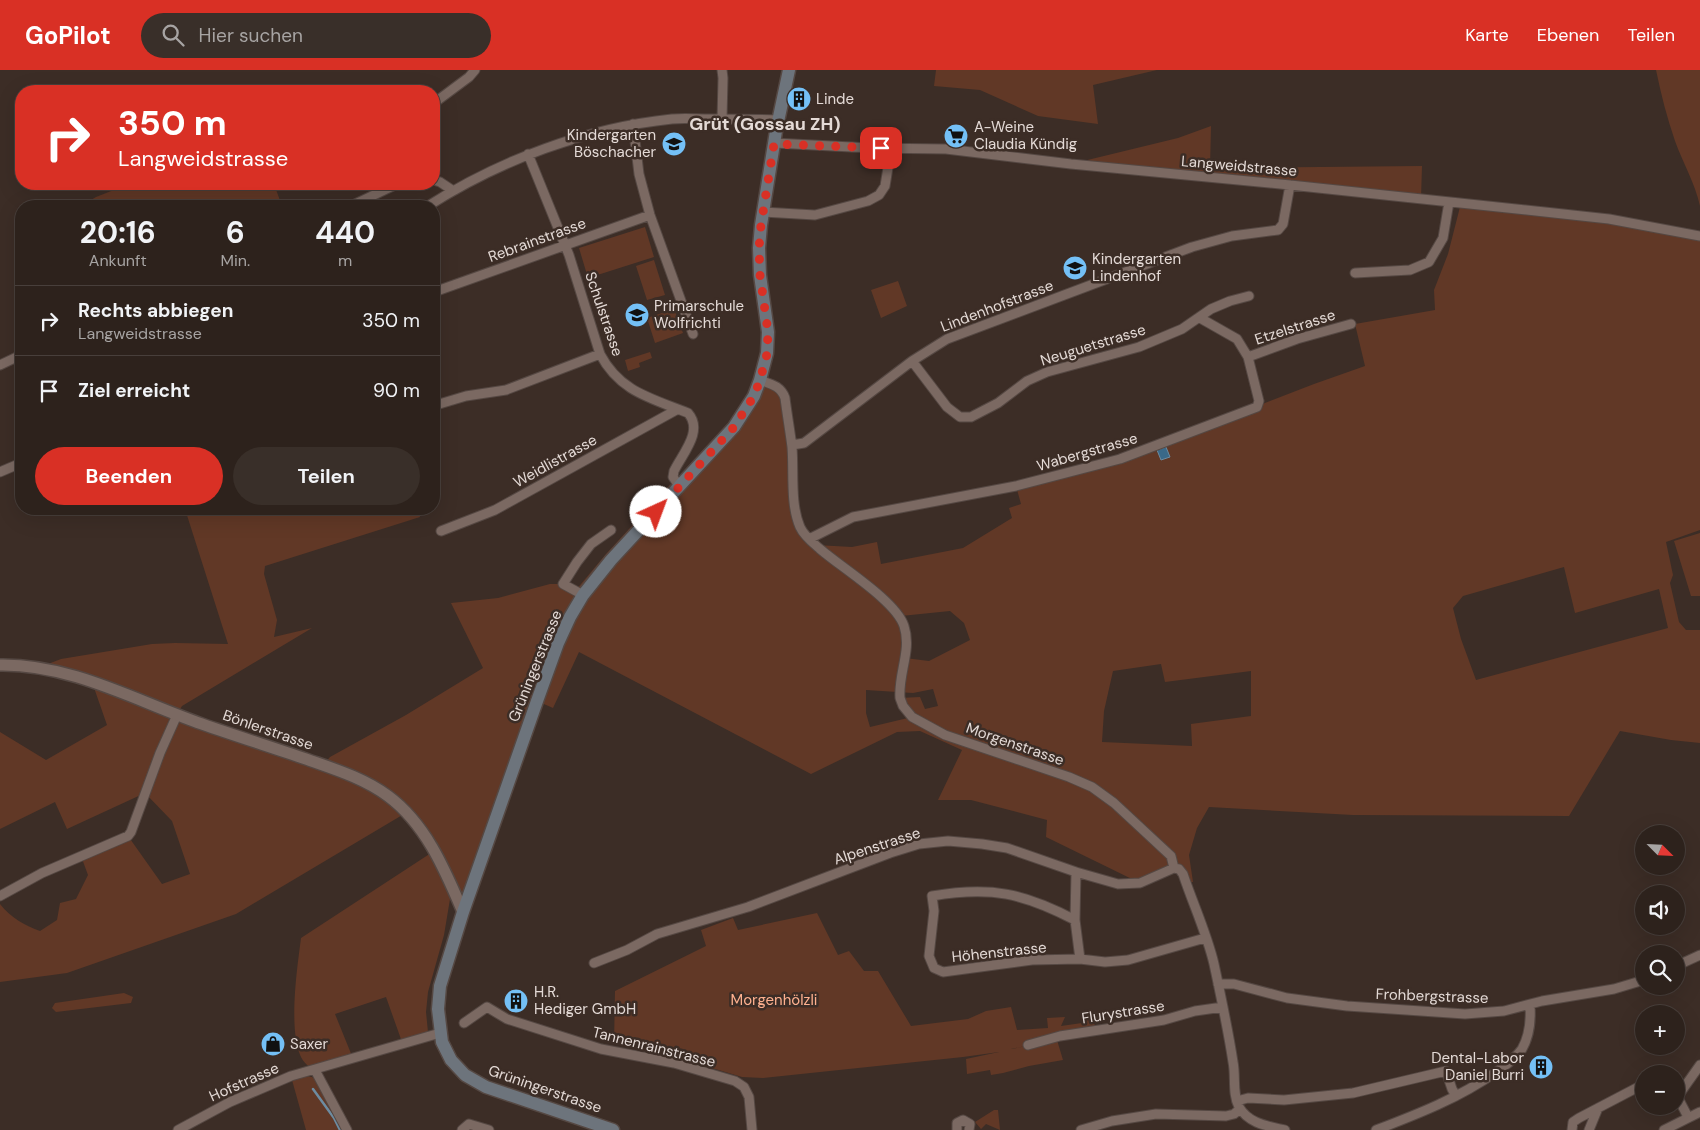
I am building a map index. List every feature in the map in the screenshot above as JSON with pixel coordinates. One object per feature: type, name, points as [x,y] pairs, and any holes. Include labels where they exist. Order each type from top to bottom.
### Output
[{"type":"main road","name":"Grüningerstrasse","points":[[613,1130],[508,1095],[475,1082],[465,1075],[451,1060],[440,1033],[438,1009],[440,986],[463,912],[555,651],[570,617],[583,595],[611,560],[734,427],[754,396],[765,363],[768,341],[759,257],[763,212],[788,70]]},
{"type":"street","points":[[440,98],[475,70]]},
{"type":"street","points":[[722,70],[722,119]]},
{"type":"street","points":[[437,200],[496,167],[528,154],[633,124],[674,119],[778,120]]},
{"type":"street","points":[[633,124],[639,174],[650,215],[693,334]]},
{"type":"street","name":"Langweidstrasse","points":[[774,144],[946,148],[1071,164],[1290,185],[1609,220],[1700,236]]},
{"type":"street","points":[[763,212],[815,215],[868,201],[879,195],[885,186],[891,148]]},
{"type":"street","name":"Schulstrasse","points":[[528,154],[569,255],[600,354],[609,369],[626,386],[639,394],[688,413],[693,419],[695,427],[693,436],[674,471],[673,477],[679,486]]},
{"type":"street","points":[[440,182],[452,190]]},
{"type":"street","name":"Lindenhofstrasse","points":[[792,445],[804,444],[912,361],[947,339],[1192,247],[1232,236],[1278,230],[1283,224],[1290,185]]},
{"type":"street","points":[[362,200],[384,190]]},
{"type":"street","points":[[1355,273],[1410,270],[1429,262],[1443,238],[1449,202]]},
{"type":"street","name":"Rebrainstrasse","points":[[440,290],[650,215]]},
{"type":"street","name":"Neuguetstrasse","points":[[912,361],[947,407],[960,417],[971,417],[998,403],[1027,382],[1047,372],[1139,347],[1182,329],[1211,309],[1249,296]]},
{"type":"street","name":"Wabergstrasse","points":[[809,539],[853,516],[1016,486],[1120,459],[1257,407],[1259,401],[1248,357],[1237,339],[1200,318]]},
{"type":"street","name":"Etzelstrasse","points":[[1248,357],[1298,339],[1351,324]]},
{"type":"street","points":[[440,405],[466,396],[506,390],[600,354]]},
{"type":"street","points":[[0,365],[15,358]]},
{"type":"street","name":"Morgenstrasse","points":[[760,380],[783,391],[785,398],[792,445],[794,498],[799,525],[809,539],[829,557],[889,603],[900,616],[905,627],[907,641],[900,698],[903,706],[912,717],[945,735],[1069,777],[1092,787],[1114,803],[1172,856],[1174,868],[1179,869],[1183,874],[1214,962],[1234,1063],[1239,1105]]},
{"type":"street","name":"Weidlistrasse","points":[[441,531],[495,510],[678,409]]},
{"type":"street","points":[[0,472],[15,466]]},
{"type":"street","points":[[583,595],[563,584],[591,544],[612,530]]},
{"type":"street","name":"Bönlerstrasse","points":[[0,665],[31,667],[73,676],[129,694],[177,715],[364,782],[388,796],[409,816],[439,857],[463,912]]},
{"type":"street","points":[[0,896],[42,872],[128,836],[177,715]]},
{"type":"street","name":"Alpenstrasse","points":[[594,963],[627,950],[657,934],[748,907],[890,853],[919,844],[948,841],[1007,848],[1076,872],[1118,884],[1146,881],[1174,868]]},
{"type":"street","points":[[1076,872],[1075,920],[1080,960]]},
{"type":"street","name":"Höhenstrasse","points":[[1075,920],[1050,907],[1029,899],[1007,894],[982,891],[956,892],[932,896],[934,911],[929,956],[934,968],[943,972],[1032,960],[1105,962],[1128,960],[1205,938]]},
{"type":"street","points":[[1685,962],[1700,955]]},
{"type":"street","name":"Frohbergstrasse","points":[[1218,984],[1234,984],[1287,998],[1347,1006],[1464,1014],[1504,1011],[1614,989],[1635,983]]},
{"type":"street","points":[[1376,1130],[1428,1110],[1456,1096],[1512,1061],[1522,1049],[1530,1028],[1530,1005]]},
{"type":"street","name":"Tannenrainstrasse","points":[[464,1023],[487,1007],[507,1019],[601,1049],[674,1063],[734,1081],[744,1087],[749,1097],[752,1130]]},
{"type":"street","name":"Flurystrasse","points":[[1028,1045],[1060,1036],[1164,1020],[1195,1011],[1223,1007]]},
{"type":"street","name":"Hofstrasse","points":[[178,1130],[230,1102],[290,1076],[440,1033]]},
{"type":"street","points":[[1685,1085],[1700,1065]]},
{"type":"street","points":[[315,1070],[348,1130]]},
{"type":"street","points":[[1081,1130],[1112,1121],[1156,1114],[1226,1116],[1234,1114],[1239,1105],[1248,1098],[1284,1100],[1353,1093],[1446,1071],[1456,1096]]},
{"type":"street","points":[[1572,1130],[1576,1120],[1635,1089]]},
{"type":"street","points":[[1239,1105],[1248,1117],[1257,1123],[1286,1130]]},
{"type":"street","points":[[1589,1130],[1598,1108]]},
{"type":"street","points":[[1685,1112],[1688,1118]]},
{"type":"street","points":[[1664,1130],[1700,1112]]},
{"type":"street","points":[[957,1130],[957,1123],[963,1120],[968,1122],[970,1130]]},
{"type":"street","points":[[462,1130],[469,1124],[489,1130]]},
{"type":"green space","points":[[936,70],[1157,70],[1093,85],[1098,124],[1038,116],[980,90],[934,86]]},
{"type":"green space","points":[[1656,70],[1700,70],[1700,206],[1672,132]]},
{"type":"green space","points":[[1211,126],[1210,168],[1422,166],[1421,198],[1071,164],[1178,138]]},
{"type":"green space","points":[[114,190],[276,190],[280,200],[91,200]]},
{"type":"green space","points":[[1461,203],[1700,236],[1700,530],[1666,542],[1673,575],[1670,583],[1679,622],[1686,630],[1700,630],[1700,743],[1620,731],[1569,816],[1353,815],[1209,807],[1197,828],[1189,855],[1193,882],[1186,882],[1179,869],[1140,883],[1046,837],[1047,820],[971,800],[938,800],[962,750],[920,731],[897,732],[811,774],[579,652],[553,708],[537,701],[463,912],[447,873],[404,814],[236,914],[67,973],[0,982],[0,904],[18,920],[40,931],[57,920],[60,903],[76,899],[88,875],[81,856],[128,836],[162,884],[190,874],[172,821],[145,793],[67,829],[55,802],[0,829],[0,732],[46,760],[107,725],[92,682],[48,664],[61,659],[152,644],[228,644],[187,515],[420,515],[420,517],[265,566],[264,574],[277,620],[274,637],[312,628],[182,706],[177,714],[323,765],[330,757],[406,715],[483,668],[451,603],[498,598],[550,584],[563,584],[576,590],[606,554],[675,479],[679,486],[734,427],[760,380],[783,391],[799,525],[816,545],[852,547],[877,542],[881,564],[963,548],[1012,518],[1009,508],[1021,504],[1016,486],[1120,459],[1365,366],[1355,324],[1435,310],[1434,290],[1448,254]],"holes":[[[1564,567],[1575,613],[1659,589],[1668,628],[1476,680],[1461,639],[1453,608],[1463,596]],[[950,611],[964,623],[970,640],[929,661],[905,658],[901,616]],[[1161,664],[1165,682],[1251,671],[1251,716],[1191,724],[1192,746],[1102,742],[1104,711],[1113,671]],[[933,689],[938,706],[925,709],[920,697],[900,698],[912,717],[870,727],[866,713],[866,690],[913,693]]]},
{"type":"green space","points":[[645,227],[654,257],[588,278],[579,248]]},
{"type":"green space","points":[[654,260],[665,295],[647,300],[636,266]]},
{"type":"green space","points":[[898,281],[907,306],[881,318],[871,290]]},
{"type":"green space","points":[[674,309],[683,333],[655,343],[647,318]]},
{"type":"green space","points":[[650,352],[652,358],[639,363],[640,367],[628,371],[625,360]]},
{"type":"green space","points":[[1700,533],[1700,596],[1691,596],[1674,541]]},
{"type":"green space","points":[[431,853],[451,893],[444,935],[428,992],[426,1012],[428,1032],[402,1042],[386,997],[335,1014],[352,1056],[311,1067],[302,1059],[297,1046],[295,1028],[295,987],[301,938]]},
{"type":"green space","name":"Morgenhölzli","points":[[817,913],[838,955],[849,951],[864,971],[878,971],[911,1026],[968,1019],[986,1011],[1011,1007],[1017,1030],[1048,1028],[1047,1018],[1065,1017],[1061,1026],[1082,1023],[1083,1016],[1090,1019],[1099,1030],[1011,1049],[1057,1040],[1063,1060],[991,1075],[990,1070],[967,1074],[966,1059],[999,1052],[763,1078],[742,1077],[662,1053],[614,1044],[615,991],[706,946],[701,930],[733,918],[738,930]]},
{"type":"green space","points":[[124,993],[133,997],[131,1003],[56,1012],[52,1008],[55,1003]]},
{"type":"green space","points":[[306,1076],[316,1080],[345,1130],[306,1130],[292,1080]]},
{"type":"green space","points":[[994,1110],[998,1110],[1000,1130],[986,1124],[981,1129],[975,1122]]},
{"type":"water","points":[[1166,447],[1170,457],[1161,460],[1157,450]]},
{"type":"waterway","points":[[313,1089],[334,1118],[340,1130]]},
{"type":"place","name":"Linde","points":[[799,99]]},
{"type":"place","name":"A-Weine Claudia Kündig","points":[[956,136]]},
{"type":"place","name":"Kindergarten Böschacher","points":[[674,144]]},
{"type":"place","name":"Kindergarten Lindenhof","points":[[1075,268]]},
{"type":"place","name":"Primarschule Wolfrichti","points":[[637,315]]},
{"type":"place","name":"H.R. Hediger GmbH","points":[[516,1001]]},
{"type":"place","name":"Saxer","points":[[273,1044]]},
{"type":"place","name":"Dental-Labor Daniel Burri","points":[[1541,1067]]},
{"type":"district","name":"Grüt (Gossau ZH)","points":[[765,124]]},
{"type":"route","points":[[656,512],[734,427],[754,396],[760,380],[767,354],[768,332],[760,275],[759,248],[774,144],[881,148]]}]
